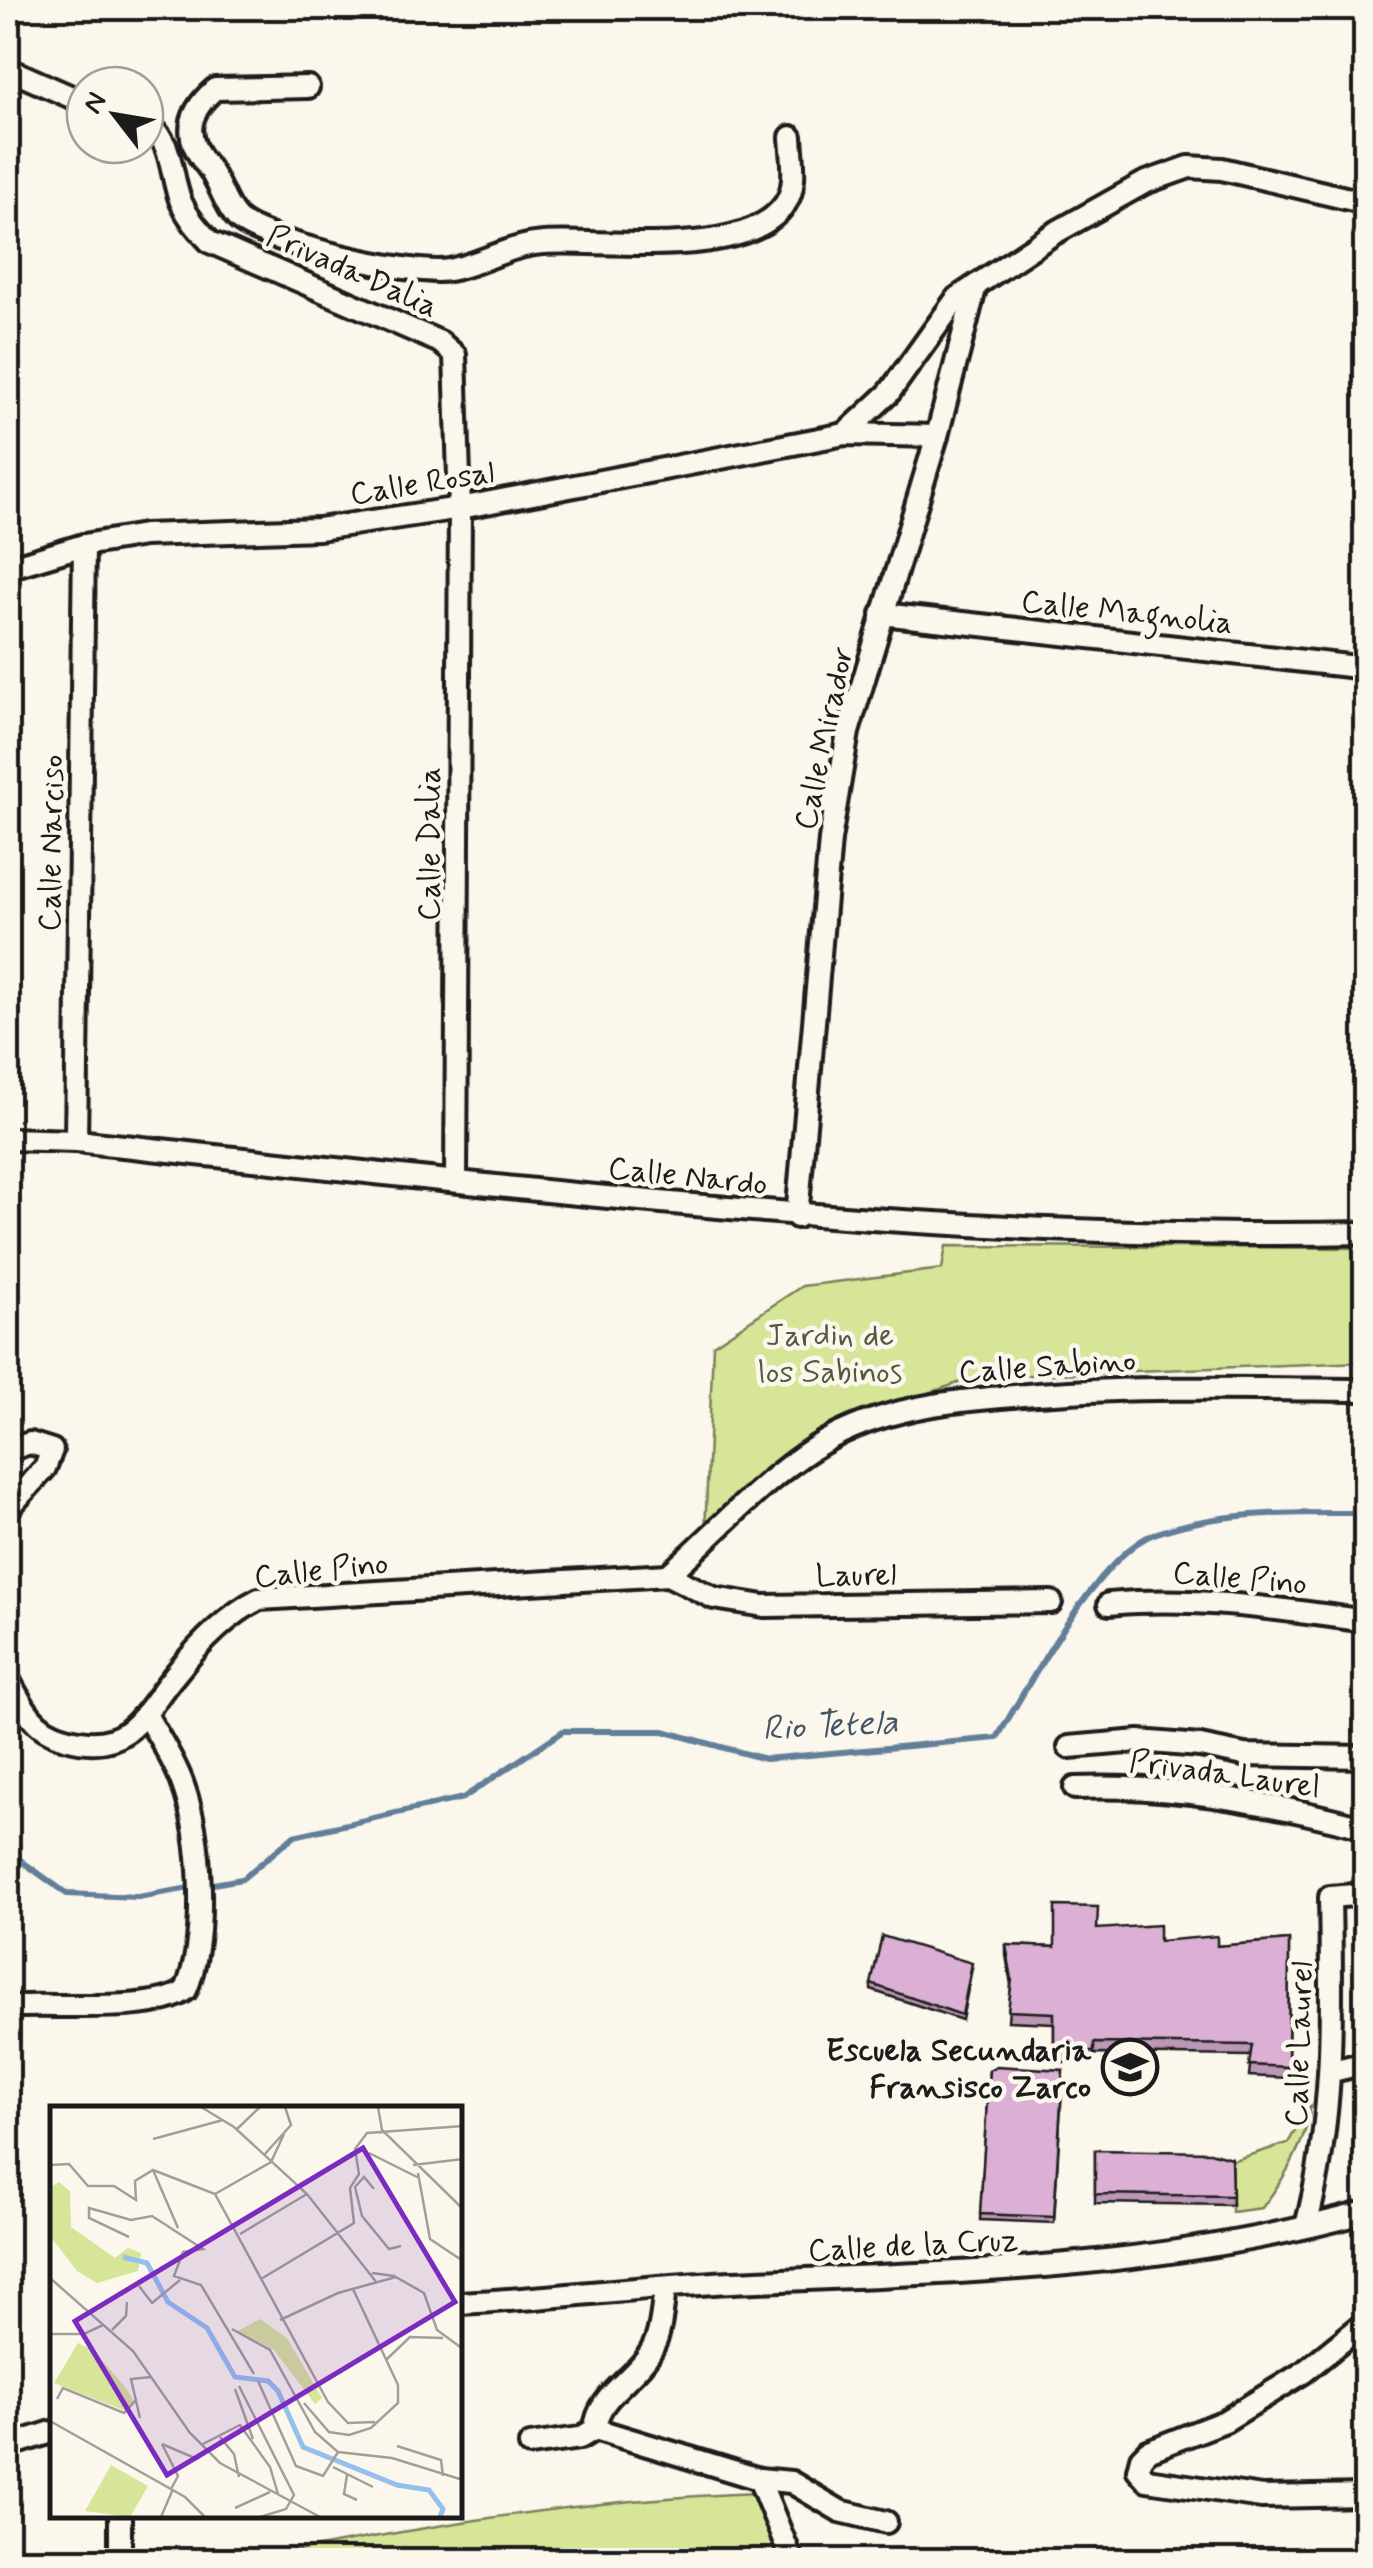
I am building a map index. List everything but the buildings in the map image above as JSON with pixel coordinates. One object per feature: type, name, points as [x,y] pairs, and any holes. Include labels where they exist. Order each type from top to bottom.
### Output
[{"type":"street","points":[[11,72],[65,95]]},
{"type":"street","points":[[308,87],[214,89],[198,104],[190,124],[190,142],[221,185],[226,203],[238,219],[268,236],[378,264],[444,272],[518,246],[724,237],[765,224],[787,203],[793,178],[791,137]]},
{"type":"street","points":[[165,145],[180,199],[192,224],[226,203]]},
{"type":"street","points":[[846,434],[889,394],[948,309],[976,285],[1052,234],[1144,182],[1189,167],[1222,169],[1366,203]]},
{"type":"street","name":"Privada Dalia","points":[[192,224],[210,242],[451,348],[456,362],[460,508]]},
{"type":"street","name":"Calle Mirador","points":[[797,1217],[830,840],[848,732],[937,436],[976,285]]},
{"type":"street","name":"Calle Rosal","points":[[8,568],[84,545],[144,535],[319,529],[460,508],[846,434],[937,436]]},
{"type":"street","name":"Calle Dalia","points":[[456,1181],[460,508]]},
{"type":"street","name":"Calle Narciso","points":[[76,1141],[84,545]]},
{"type":"street","name":"Calle Magnolia","points":[[882,614],[1366,668]]},
{"type":"street","name":"Calle Nardo","points":[[8,1139],[76,1141],[797,1217],[1230,1236],[1366,1233]]},
{"type":"street","name":"Calle Sabino","points":[[668,1575],[792,1466],[829,1439],[872,1420],[954,1400],[1130,1388],[1366,1390]]},
{"type":"street","points":[[8,1450],[30,1443],[52,1450],[46,1468],[8,1510]]},
{"type":"street","name":"Laurel","points":[[668,1575],[714,1598],[764,1606],[1052,1602]]},
{"type":"street","name":"Calle Pino","points":[[8,1678],[27,1712],[54,1737],[93,1744],[113,1742],[147,1716],[173,1677],[232,1616],[258,1599],[668,1575]]},
{"type":"street","name":"Calle Pino","points":[[1108,1604],[1152,1600],[1284,1609],[1366,1621]]},
{"type":"street","points":[[20,2006],[148,2002],[175,1998],[186,1990],[200,1919],[195,1836],[183,1784],[147,1716]]},
{"type":"street","points":[[1069,1748],[1139,1740],[1244,1755],[1366,1757]]},
{"type":"street","name":"Privada Laurel","points":[[1075,1788],[1125,1786],[1169,1792],[1366,1828]]},
{"type":"street","name":"Calle Laurel","points":[[1306,2226],[1324,2149],[1332,2070],[1330,1897],[1366,1894]]},
{"type":"street","points":[[1332,2070],[1366,2063]]},
{"type":"street","name":"Calle de la Cruz","points":[[462,2303],[666,2290],[727,2282],[1066,2267],[1182,2253],[1364,2217]]},
{"type":"street","points":[[595,2428],[596,2414],[604,2402],[641,2367],[656,2343],[666,2290]]},
{"type":"street","points":[[1366,2322],[1304,2372],[1225,2420],[1141,2458],[1138,2470],[1147,2480],[1262,2497],[1366,2495]]},
{"type":"street","points":[[530,2445],[580,2438],[595,2428]]},
{"type":"street","points":[[595,2428],[759,2479],[791,2482],[840,2511],[886,2522]]},
{"type":"street","points":[[8,2446],[50,2433]]},
{"type":"street","points":[[759,2479],[792,2560]]},
{"type":"street","points":[[120,2518],[120,2560]]},
{"type":"green space","name":"Jardin de los Sabinos","points":[[946,1246],[1365,1248],[1365,1362],[976,1377],[836,1424],[705,1533],[713,1345],[802,1286],[942,1269]]},
{"type":"green space","points":[[1311,2104],[1293,2159],[1262,2208],[1232,2212],[1231,2161],[1288,2143]]},
{"type":"green space","points":[[760,2493],[785,2560],[250,2560],[504,2516],[630,2501]]},
{"type":"waterway","name":"Rio Tetela","points":[[8,1858],[16,1857],[67,1894],[138,1897],[242,1879],[294,1836],[463,1798],[563,1731],[663,1731],[765,1759],[997,1738],[1066,1625],[1110,1567],[1133,1546],[1180,1526],[1232,1517],[1366,1513]]},
{"type":"place","name":"Escuela Secundaria Fransisco Zarco","points":[[1130,2067]]}]
